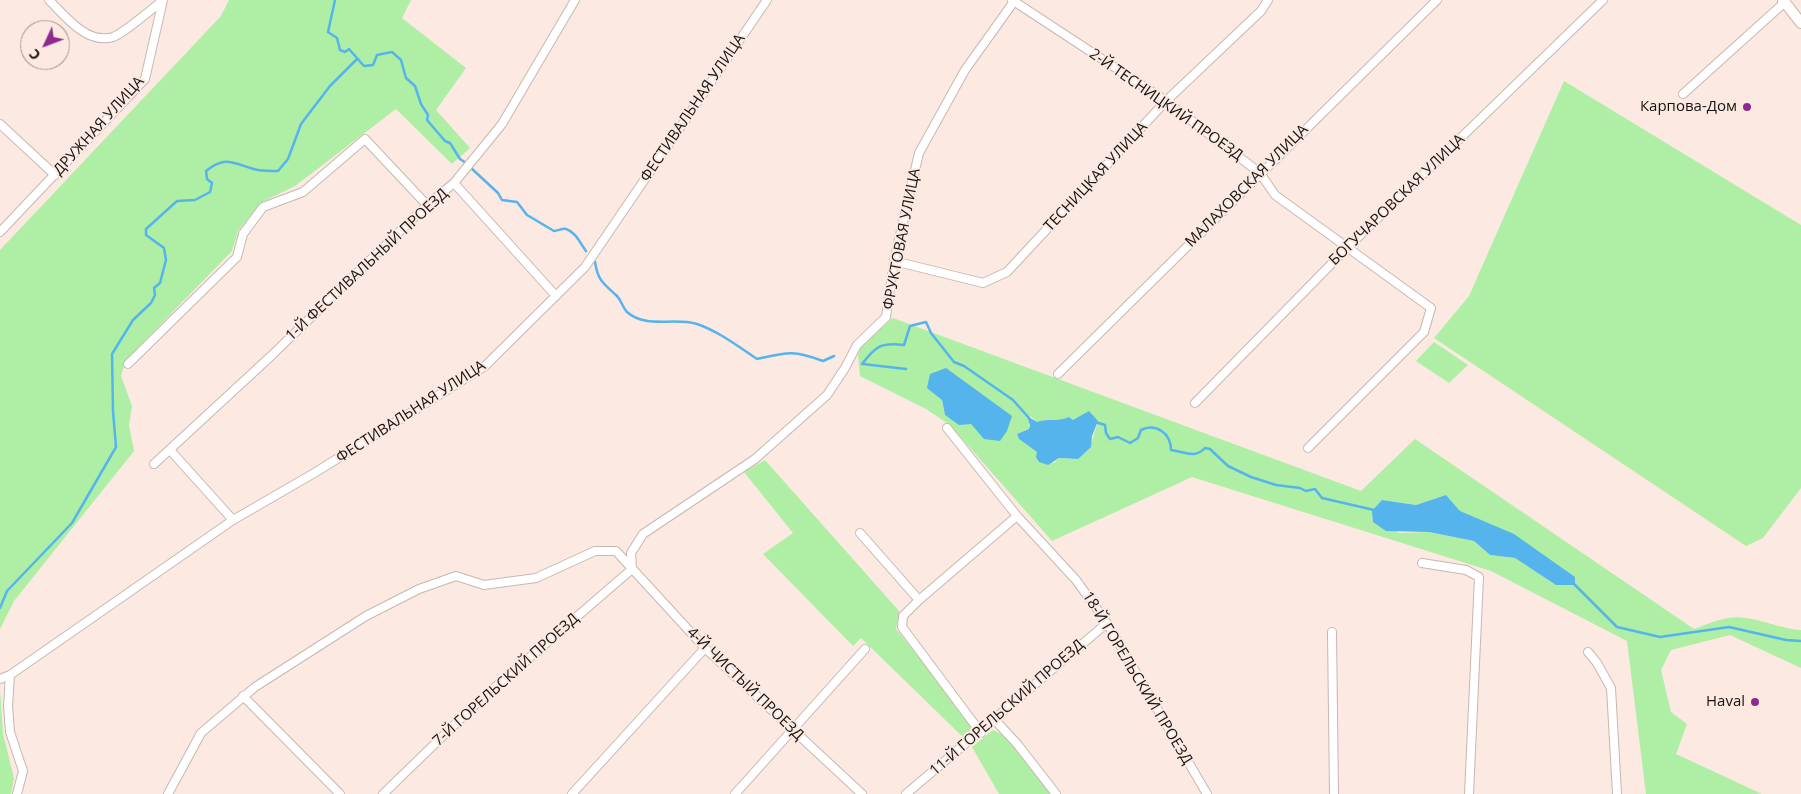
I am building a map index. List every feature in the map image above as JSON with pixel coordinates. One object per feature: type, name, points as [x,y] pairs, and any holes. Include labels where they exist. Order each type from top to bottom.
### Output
[{"type":"main road","points":[[1784,1],[1801,23]]},
{"type":"street","points":[[49,0],[72,23],[95,38],[113,37],[163,0]]},
{"type":"street","name":"ДРУЖНАЯ УЛИЦА","points":[[0,232],[144,79],[163,0]]},
{"type":"street","points":[[454,183],[502,124],[575,0]]},
{"type":"street","name":"ФЕСТИВАЛЬНАЯ УЛИЦА","points":[[0,679],[10,675],[233,520],[316,472],[485,366],[585,267],[767,0]]},
{"type":"street","name":"2-Й ТЕСНИЦКИЙ ПРОЕЗД","points":[[1014,0],[1166,101],[1260,173],[1274,195],[1431,308],[1424,332],[1308,448]]},
{"type":"street","name":"ФРУКТОВАЯ УЛИЦА","points":[[632,569],[632,553],[643,534],[755,459],[826,395],[845,368],[856,345],[886,317],[894,261],[919,153],[965,70],[1014,0]]},
{"type":"street","name":"ТЕСНИЦКАЯ УЛИЦА","points":[[894,261],[983,283],[1007,272],[1166,101],[1261,11],[1268,0]]},
{"type":"street","name":"МАЛАХОВСКАЯ УЛИЦА","points":[[1058,374],[1437,0]]},
{"type":"street","name":"БОГУЧАРОВСКАЯ УЛИЦА","points":[[1194,403],[1347,248],[1603,0]]},
{"type":"street","points":[[1683,94],[1784,1]]},
{"type":"street","points":[[0,124],[55,175]]},
{"type":"street","points":[[128,364],[237,257],[243,234],[262,207],[303,192],[365,139],[427,205]]},
{"type":"street","name":"1-Й ФЕСТИВАЛЬНЫЙ ПРОЕЗД","points":[[154,464],[271,356],[427,205],[454,183],[556,296]]},
{"type":"street","name":"18-Й ГОРЕЛЬСКИЙ ПРОЕЗД","points":[[947,428],[1017,516],[1076,580],[1107,622],[1207,794]]},
{"type":"street","points":[[170,450],[233,520]]},
{"type":"street","points":[[980,733],[902,627],[903,616],[1017,516]]},
{"type":"street","points":[[860,533],[919,600]]},
{"type":"street","name":"4-Й ЧИСТЫЙ ПРОЕЗД","points":[[243,696],[366,616],[419,589],[456,576],[484,585],[536,578],[595,551],[616,550],[705,648],[862,794]]},
{"type":"street","points":[[1422,563],[1466,570],[1479,577],[1469,794]]},
{"type":"street","name":"7-Й ГОРЕЛЬСКИЙ ПРОЕЗД","points":[[383,794],[477,703],[632,569]]},
{"type":"street","name":"11-Й ГОРЕЛЬСКИЙ ПРОЕЗД","points":[[906,794],[980,733],[1107,622]]},
{"type":"street","points":[[1332,632],[1334,794]]},
{"type":"street","points":[[572,794],[705,648]]},
{"type":"street","points":[[735,794],[865,649]]},
{"type":"street","points":[[1588,652],[1597,663],[1611,688],[1617,794]]},
{"type":"street","points":[[10,675],[8,706],[10,732],[23,771],[17,794]]},
{"type":"street","points":[[168,794],[201,733],[243,696],[340,794]]},
{"type":"street","points":[[995,720],[1018,745],[1056,794]]},
{"type":"green space","points":[[229,0],[411,0],[402,18],[466,68],[436,110],[470,148],[452,164],[396,109],[295,186],[262,202],[238,231],[232,251],[126,360],[121,376],[132,406],[129,425],[134,451],[14,601],[0,629],[0,250],[221,16]]},
{"type":"green space","points":[[1564,81],[1801,225],[1801,488],[1763,538],[1746,546],[1434,338],[1469,296]]},
{"type":"green space","points":[[893,318],[1361,491],[1415,439],[1694,629],[1719,620],[1737,617],[1801,630],[1801,668],[1730,635],[1671,650],[1661,670],[1671,712],[1687,724],[1676,754],[1762,794],[1646,794],[1627,641],[1491,571],[1192,477],[1052,541],[950,425],[926,409],[860,376],[858,355],[862,345]],"holes":[[[942,400],[1000,441],[971,424],[945,415]],[[1030,416],[1037,422],[1069,417],[1073,420],[1098,421],[1092,441],[1072,459],[1059,458],[1054,463],[1019,439],[1017,434],[1029,429]],[[1446,495],[1460,511],[1486,523],[1556,585],[1515,558],[1490,555],[1474,541],[1429,532],[1398,533],[1382,500],[1416,505]]]},
{"type":"green space","points":[[1434,342],[1468,365],[1449,383],[1416,361]]},
{"type":"green space","points":[[765,460],[899,611],[896,629],[945,689],[975,732],[965,739],[861,638],[853,646],[763,554],[793,533],[744,472]]},
{"type":"green space","points":[[0,690],[3,734],[14,778],[11,794],[0,794]]},
{"type":"green space","points":[[993,730],[1010,741],[1018,749],[1050,794],[999,794],[972,747]]},
{"type":"water","points":[[946,368],[1012,416],[1007,431],[1000,441],[984,439],[971,424],[959,425],[945,415],[942,400],[927,388],[930,374]]},
{"type":"water","points":[[1089,411],[1098,421],[1092,436],[1091,447],[1078,459],[1059,458],[1048,465],[1039,462],[1036,457],[1037,452],[1019,439],[1017,434],[1029,429],[1030,425],[1027,416],[1037,422],[1069,417],[1073,420]]},
{"type":"water","points":[[1446,495],[1460,511],[1514,534],[1575,577],[1575,585],[1556,585],[1515,558],[1490,555],[1474,541],[1429,532],[1386,531],[1373,522],[1372,511],[1382,500],[1416,505]]},
{"type":"waterway","points":[[335,0],[328,32],[337,38],[340,50],[345,52],[349,49],[364,66],[373,65],[377,55],[392,52],[401,60],[406,78],[415,86],[421,104],[428,115],[427,120],[445,141],[450,143],[460,159],[466,163]]},
{"type":"waterway","points":[[0,608],[7,591],[72,523],[116,447],[112,354],[133,320],[151,303],[155,295],[154,288],[160,283],[166,260],[164,248],[146,235],[146,229],[177,201],[195,200],[210,192],[212,183],[207,179],[206,171],[220,163],[232,162],[258,170],[278,171],[288,159],[301,124],[330,86],[357,59]]},
{"type":"waterway","points":[[470,167],[498,193],[502,200],[517,202],[527,215],[554,231],[569,230],[575,235],[586,251]]},
{"type":"waterway","points":[[595,262],[602,281],[619,298],[627,312],[635,317],[651,321],[697,324],[736,344],[757,359],[790,353],[823,361],[834,356]]},
{"type":"waterway","points":[[862,364],[875,349],[890,344],[904,345],[910,326],[926,322],[931,333],[954,362],[964,366],[1013,400],[1029,418]]},
{"type":"waterway","points":[[863,364],[906,369]]},
{"type":"waterway","points":[[1095,422],[1105,425],[1106,433],[1110,439],[1118,437],[1130,443],[1138,438],[1141,430],[1147,428],[1157,429],[1165,434],[1171,450],[1194,454],[1205,448],[1210,449],[1228,466],[1251,477],[1276,485],[1300,488],[1306,491],[1315,489],[1322,498],[1374,510]]},
{"type":"waterway","points":[[1574,584],[1617,627],[1660,637],[1729,627],[1786,640],[1801,641]]},
{"type":"place","name":"Карпова-Дом","points":[[1747,107]]},
{"type":"place","name":"Haval","points":[[1755,702]]}]
